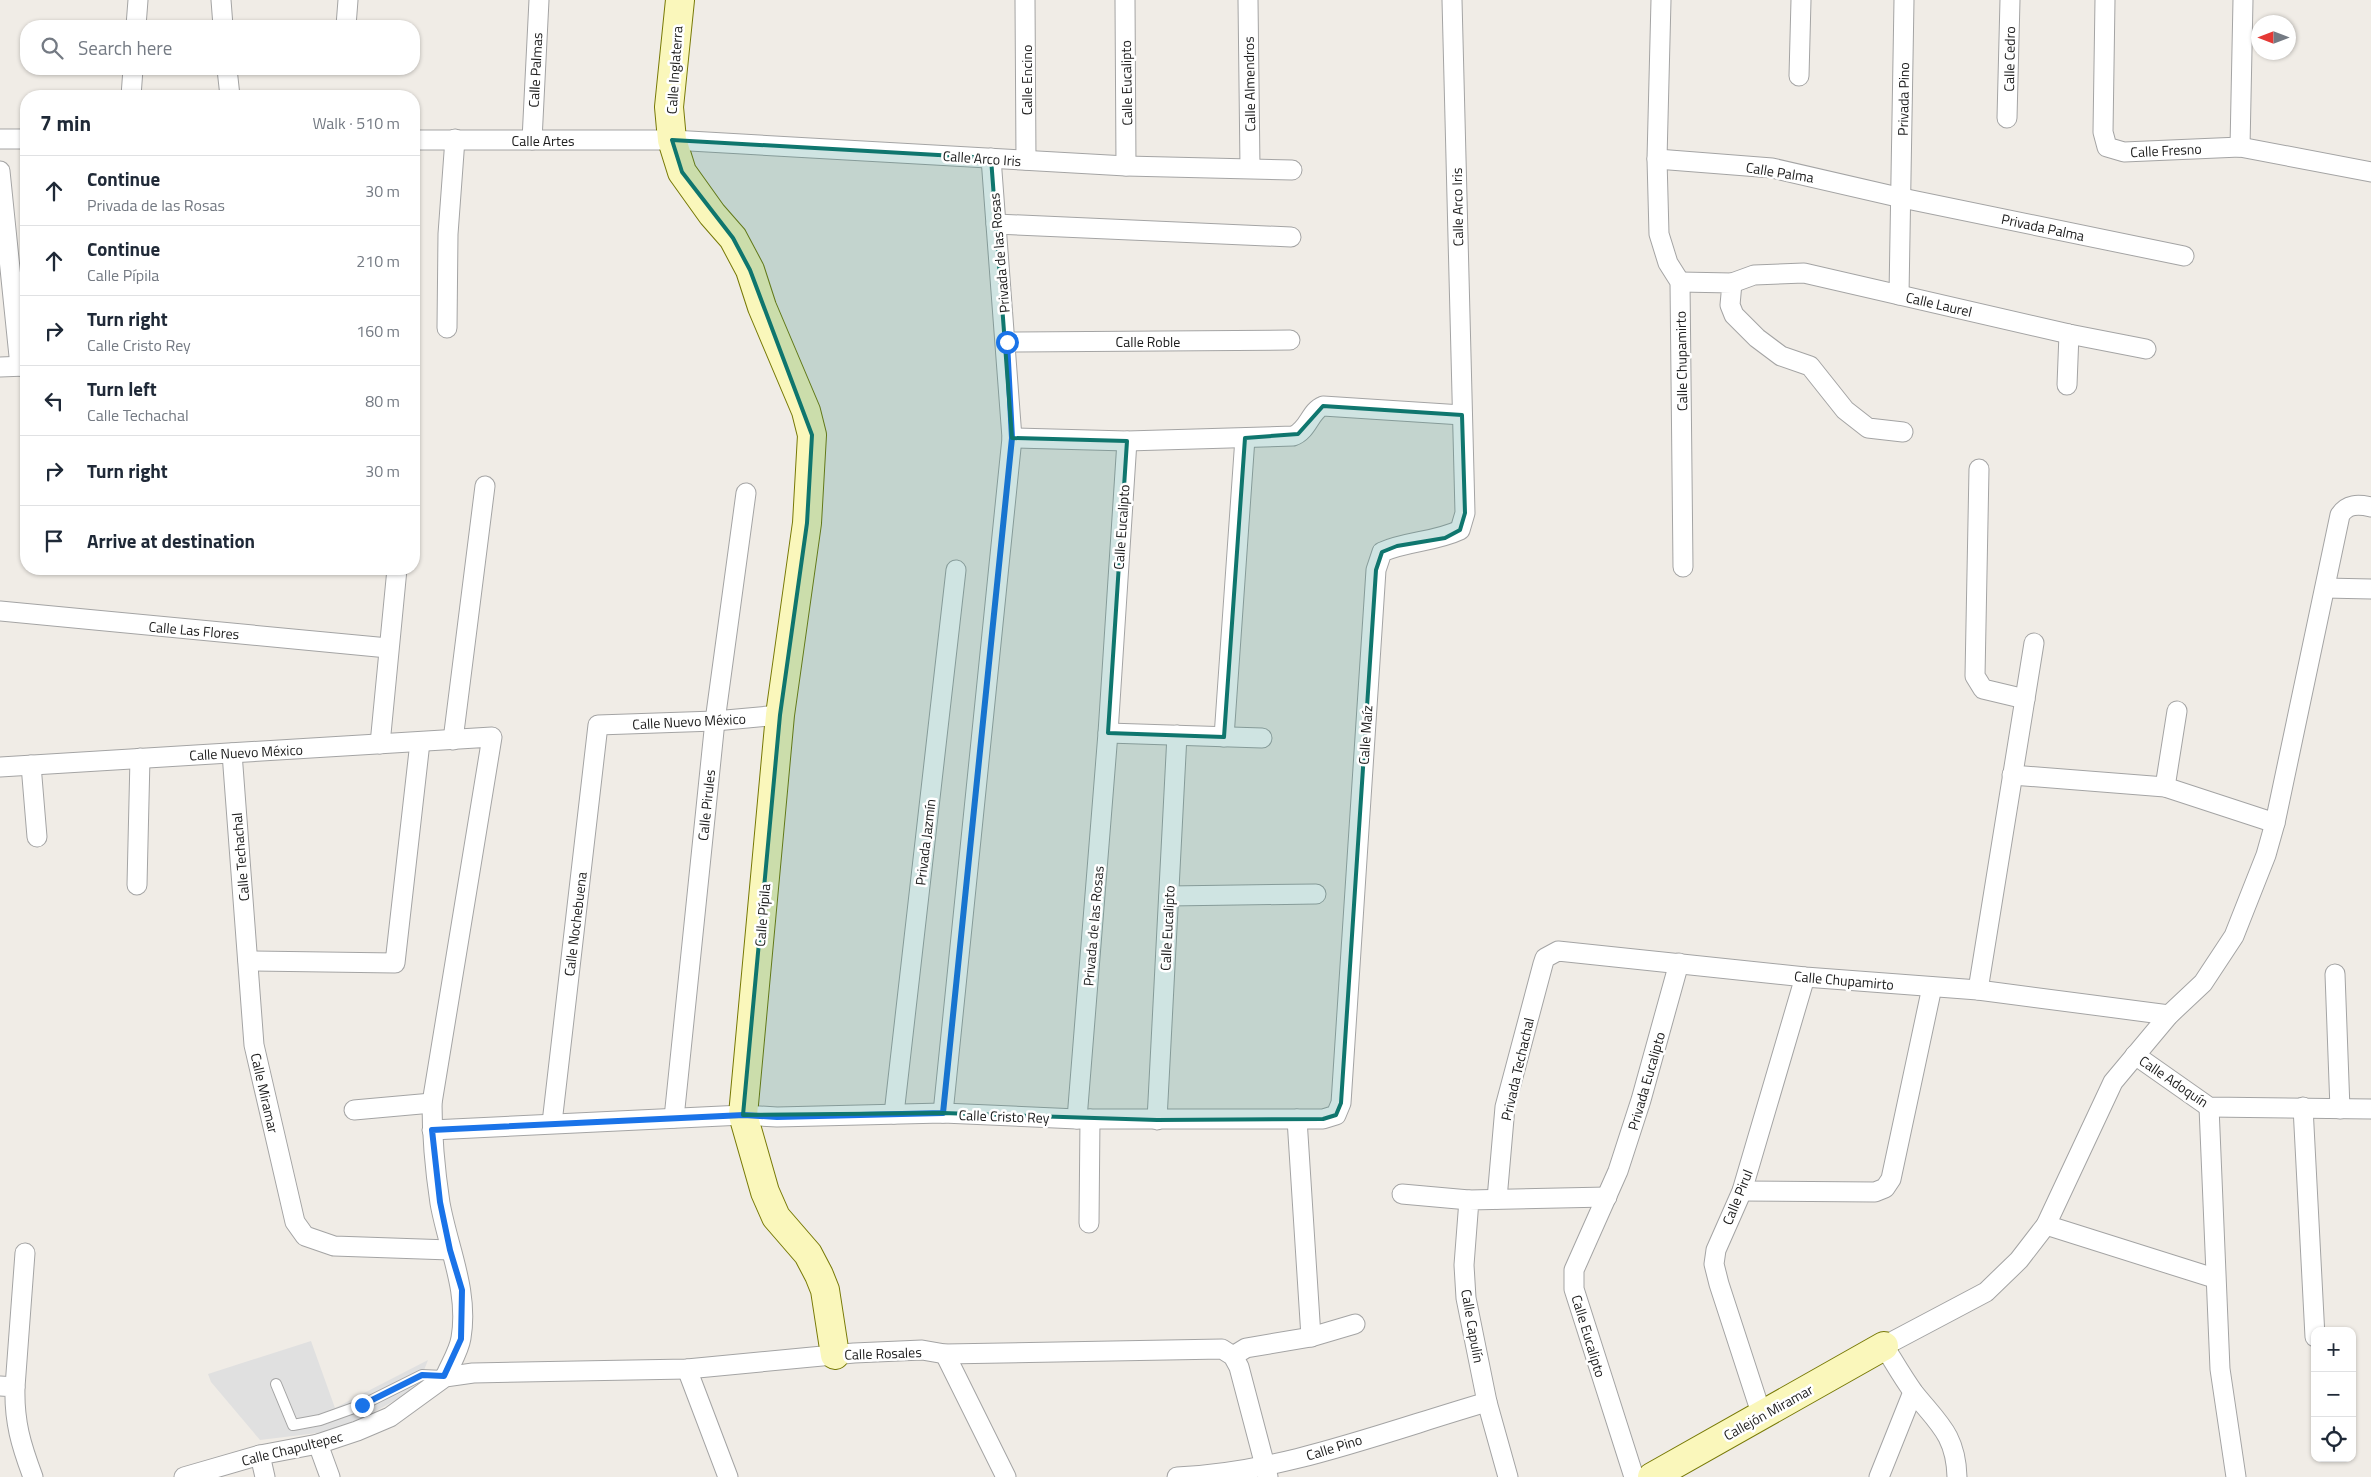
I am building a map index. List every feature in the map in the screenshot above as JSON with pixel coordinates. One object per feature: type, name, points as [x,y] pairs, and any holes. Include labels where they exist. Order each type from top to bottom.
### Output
[{"type":"street","points":[[136,20],[138,0]]},
{"type":"street","points":[[221,0],[222,20]]},
{"type":"street","points":[[346,20],[348,0]]},
{"type":"street","name":"Calle Palmas","points":[[532,140],[539,0]]},
{"type":"street","name":"Calle Inglaterra","points":[[680,0],[669,107],[672,140],[682,172],[712,214],[734,238],[750,270],[762,307],[806,411],[812,435],[807,523],[780,715]]},
{"type":"street","name":"Calle Encino","points":[[1025,0],[1026,160]]},
{"type":"street","name":"Calle Eucalipto","points":[[1125,0],[1126,166]]},
{"type":"street","name":"Calle Almendros","points":[[1248,0],[1250,168]]},
{"type":"street","name":"Calle Arco Iris","points":[[1452,0],[1462,415]]},
{"type":"street","points":[[1660,0],[1657,159],[1659,234],[1668,263],[1680,282]]},
{"type":"street","points":[[1799,76],[1801,0]]},
{"type":"street","name":"Privada Pino","points":[[1899,295],[1904,0]]},
{"type":"street","name":"Calle Cedro","points":[[2007,118],[2010,0]]},
{"type":"street","name":"Calle Fresno","points":[[2104,0],[2103,132],[2107,148],[2124,152],[2240,147],[2371,172]]},
{"type":"street","points":[[2240,147],[2243,0]]},
{"type":"street","points":[[131,90],[133,75]]},
{"type":"street","points":[[228,75],[229,90]]},
{"type":"street","points":[[0,139],[20,139]]},
{"type":"street","points":[[447,328],[448,234],[454,139]]},
{"type":"street","name":"Calle Artes","points":[[420,140],[672,140]]},
{"type":"street","name":"Calle Arco Iris","points":[[672,140],[1126,166],[1292,170]]},
{"type":"street","name":"Privada de las Rosas","points":[[991,158],[1007,342],[1012,438]]},
{"type":"street","name":"Calle Palma","points":[[1657,159],[1772,168],[1902,198]]},
{"type":"street","points":[[0,171],[20,341]]},
{"type":"street","name":"Privada Palma","points":[[1902,198],[2184,256]]},
{"type":"street","points":[[996,224],[1291,237]]},
{"type":"street","name":"Calle Laurel","points":[[1680,282],[1732,283],[1754,275],[1804,273],[2069,334],[2146,349]]},
{"type":"street","name":"Calle Chupamirto","points":[[1680,282],[1683,567]]},
{"type":"street","points":[[1732,283],[1730,305],[1734,315],[1757,338],[1781,356],[1810,366],[1845,410],[1868,428],[1902,432]]},
{"type":"street","points":[[2067,385],[2069,334]]},
{"type":"street","name":"Calle Roble","points":[[1007,342],[1290,340]]},
{"type":"street","points":[[0,367],[20,366]]},
{"type":"street","points":[[943,1113],[1012,438],[1127,441],[1245,438],[1298,434],[1318,408],[1323,406],[1462,415]]},
{"type":"street","name":"Calle Maíz","points":[[1336,1115],[1341,1103],[1376,570],[1382,552],[1397,546],[1445,538],[1460,530],[1465,514],[1462,415]]},
{"type":"street","points":[[1224,737],[1245,438]]},
{"type":"street","name":"Calle Eucalipto","points":[[1108,733],[1127,441]]},
{"type":"street","points":[[1979,469],[1975,676],[1983,689],[2025,699]]},
{"type":"street","points":[[453,740],[485,486]]},
{"type":"street","name":"Calle Pirules","points":[[674,1118],[715,721],[746,493]]},
{"type":"street","points":[[1957,1477],[1957,1461],[1952,1443],[1936,1418],[1913,1392],[1884,1346],[1986,1292],[2019,1260],[2046,1225],[2113,1082],[2169,1015],[2203,983],[2234,936],[2266,855],[2275,823],[2340,516],[2344,509],[2352,506],[2360,504],[2371,506]]},
{"type":"street","name":"Privada Jazmín","points":[[894,1114],[956,570]]},
{"type":"street","points":[[380,744],[388,648],[397,575]]},
{"type":"street","points":[[2325,588],[2371,589]]},
{"type":"street","name":"Calle Las Flores","points":[[0,611],[388,648]]},
{"type":"street","points":[[1978,990],[2034,643]]},
{"type":"street","points":[[2165,787],[2177,711]]},
{"type":"street","name":"Calle Nuevo México","points":[[598,725],[715,721],[780,715]]},
{"type":"street","name":"Calle Pípila","points":[[744,1115],[780,715]]},
{"type":"street","name":"Calle Nochebuena","points":[[552,1123],[598,725]]},
{"type":"street","points":[[1108,733],[1262,738]]},
{"type":"street","name":"Privada de las Rosas","points":[[1089,1223],[1084,1119],[1108,733]]},
{"type":"street","name":"Calle Eucalipto","points":[[1157,1120],[1178,735]]},
{"type":"street","name":"Calle Nuevo México","points":[[0,767],[492,738],[432,1103]]},
{"type":"street","points":[[248,961],[394,963],[420,742]]},
{"type":"street","name":"Calle Techachal","points":[[232,753],[248,961]]},
{"type":"street","points":[[137,885],[140,758]]},
{"type":"street","points":[[31,765],[37,837]]},
{"type":"street","points":[[2012,775],[2165,787],[2275,823]]},
{"type":"street","points":[[1169,896],[1316,894]]},
{"type":"street","name":"Calle Chupamirto","points":[[1551,954],[1565,951],[1805,977],[1978,990],[2169,1015]]},
{"type":"street","name":"Privada Techachal","points":[[1498,1199],[1505,1108],[1543,964],[1551,954]]},
{"type":"street","name":"Calle Miramar","points":[[248,961],[254,1045],[294,1222],[305,1236],[334,1246],[450,1250]]},
{"type":"street","name":"Privada Eucalipto","points":[[1608,1197],[1641,1100],[1678,964]]},
{"type":"street","points":[[2335,974],[2340,1108]]},
{"type":"street","name":"Calle Pirul","points":[[1762,1416],[1714,1264],[1721,1236],[1742,1191],[1805,977]]},
{"type":"street","points":[[1742,1191],[1875,1192],[1885,1188],[1891,1179],[1932,986]]},
{"type":"street","name":"Calle Adoquín","points":[[2135,1055],[2209,1107],[2371,1109]]},
{"type":"street","points":[[354,1110],[432,1103],[432,1130],[440,1202],[450,1250],[462,1290],[461,1339],[444,1376]]},
{"type":"street","points":[[2209,1107],[2214,1278],[2220,1369],[2236,1477]]},
{"type":"street","points":[[2303,1107],[2314,1327]]},
{"type":"street","name":"Calle Cristo Rey","points":[[432,1130],[744,1115],[777,1117],[943,1113],[1157,1120],[1323,1119],[1336,1115]]},
{"type":"street","points":[[744,1115],[765,1192],[776,1217],[808,1254],[819,1274],[825,1290],[835,1354]]},
{"type":"street","points":[[1298,1119],[1311,1337]]},
{"type":"street","points":[[1402,1194],[1469,1200],[1608,1197]]},
{"type":"street","name":"Calle Eucalipto","points":[[1608,1197],[1574,1270],[1574,1289],[1634,1477]]},
{"type":"street","name":"Calle Capulín","points":[[1469,1200],[1464,1265],[1466,1298],[1488,1402],[1508,1477]]},
{"type":"street","points":[[2046,1225],[2214,1278]]},
{"type":"street","points":[[25,1253],[7,1387],[19,1440],[33,1477]]},
{"type":"street","points":[[1267,1472],[1239,1367],[1233,1356],[1246,1348],[1311,1337],[1355,1324]]},
{"type":"street","name":"Callejón Miramar","points":[[1652,1477],[1884,1346]]},
{"type":"street","name":"Calle Rosales","points":[[444,1376],[473,1373],[687,1370],[835,1354],[922,1350],[945,1354],[1222,1349],[1233,1356]]},
{"type":"street","points":[[945,1354],[1006,1477]]},
{"type":"street","points":[[687,1370],[728,1477]]},
{"type":"street","name":"Calle Chapultepec","points":[[184,1477],[260,1455],[318,1444],[390,1417],[444,1376]]},
{"type":"street","points":[[1878,1477],[1913,1392]]},
{"type":"street","name":"Calle Pino","points":[[1177,1477],[1267,1472],[1488,1402]]},
{"type":"street","points":[[318,1444],[330,1477]]},
{"type":"street","points":[[260,1455],[265,1477]]},
{"type":"lane","points":[[276,1384],[293,1425],[320,1420],[362,1405],[422,1375],[444,1376]]},
{"type":"highlighted area","points":[[672,140],[991,158],[1012,438],[1127,441],[1108,733],[1224,737],[1245,438],[1298,434],[1323,406],[1462,415],[1465,513],[1460,530],[1445,538],[1397,546],[1382,552],[1376,570],[1341,1103],[1336,1115],[1323,1119],[1157,1120],[943,1113],[743,1115],[780,715],[807,523],[812,435],[750,270],[733,238],[682,172]]},
{"type":"shaded area","points":[[311,1341],[335,1408],[428,1360],[417,1388],[342,1430],[260,1440],[211,1382],[208,1374]]},
{"type":"route","points":[[362,1405],[422,1375],[444,1376],[461,1339],[462,1290],[450,1250],[440,1202],[432,1130],[744,1115],[777,1117],[943,1113],[1012,438],[1007,342]]}]
